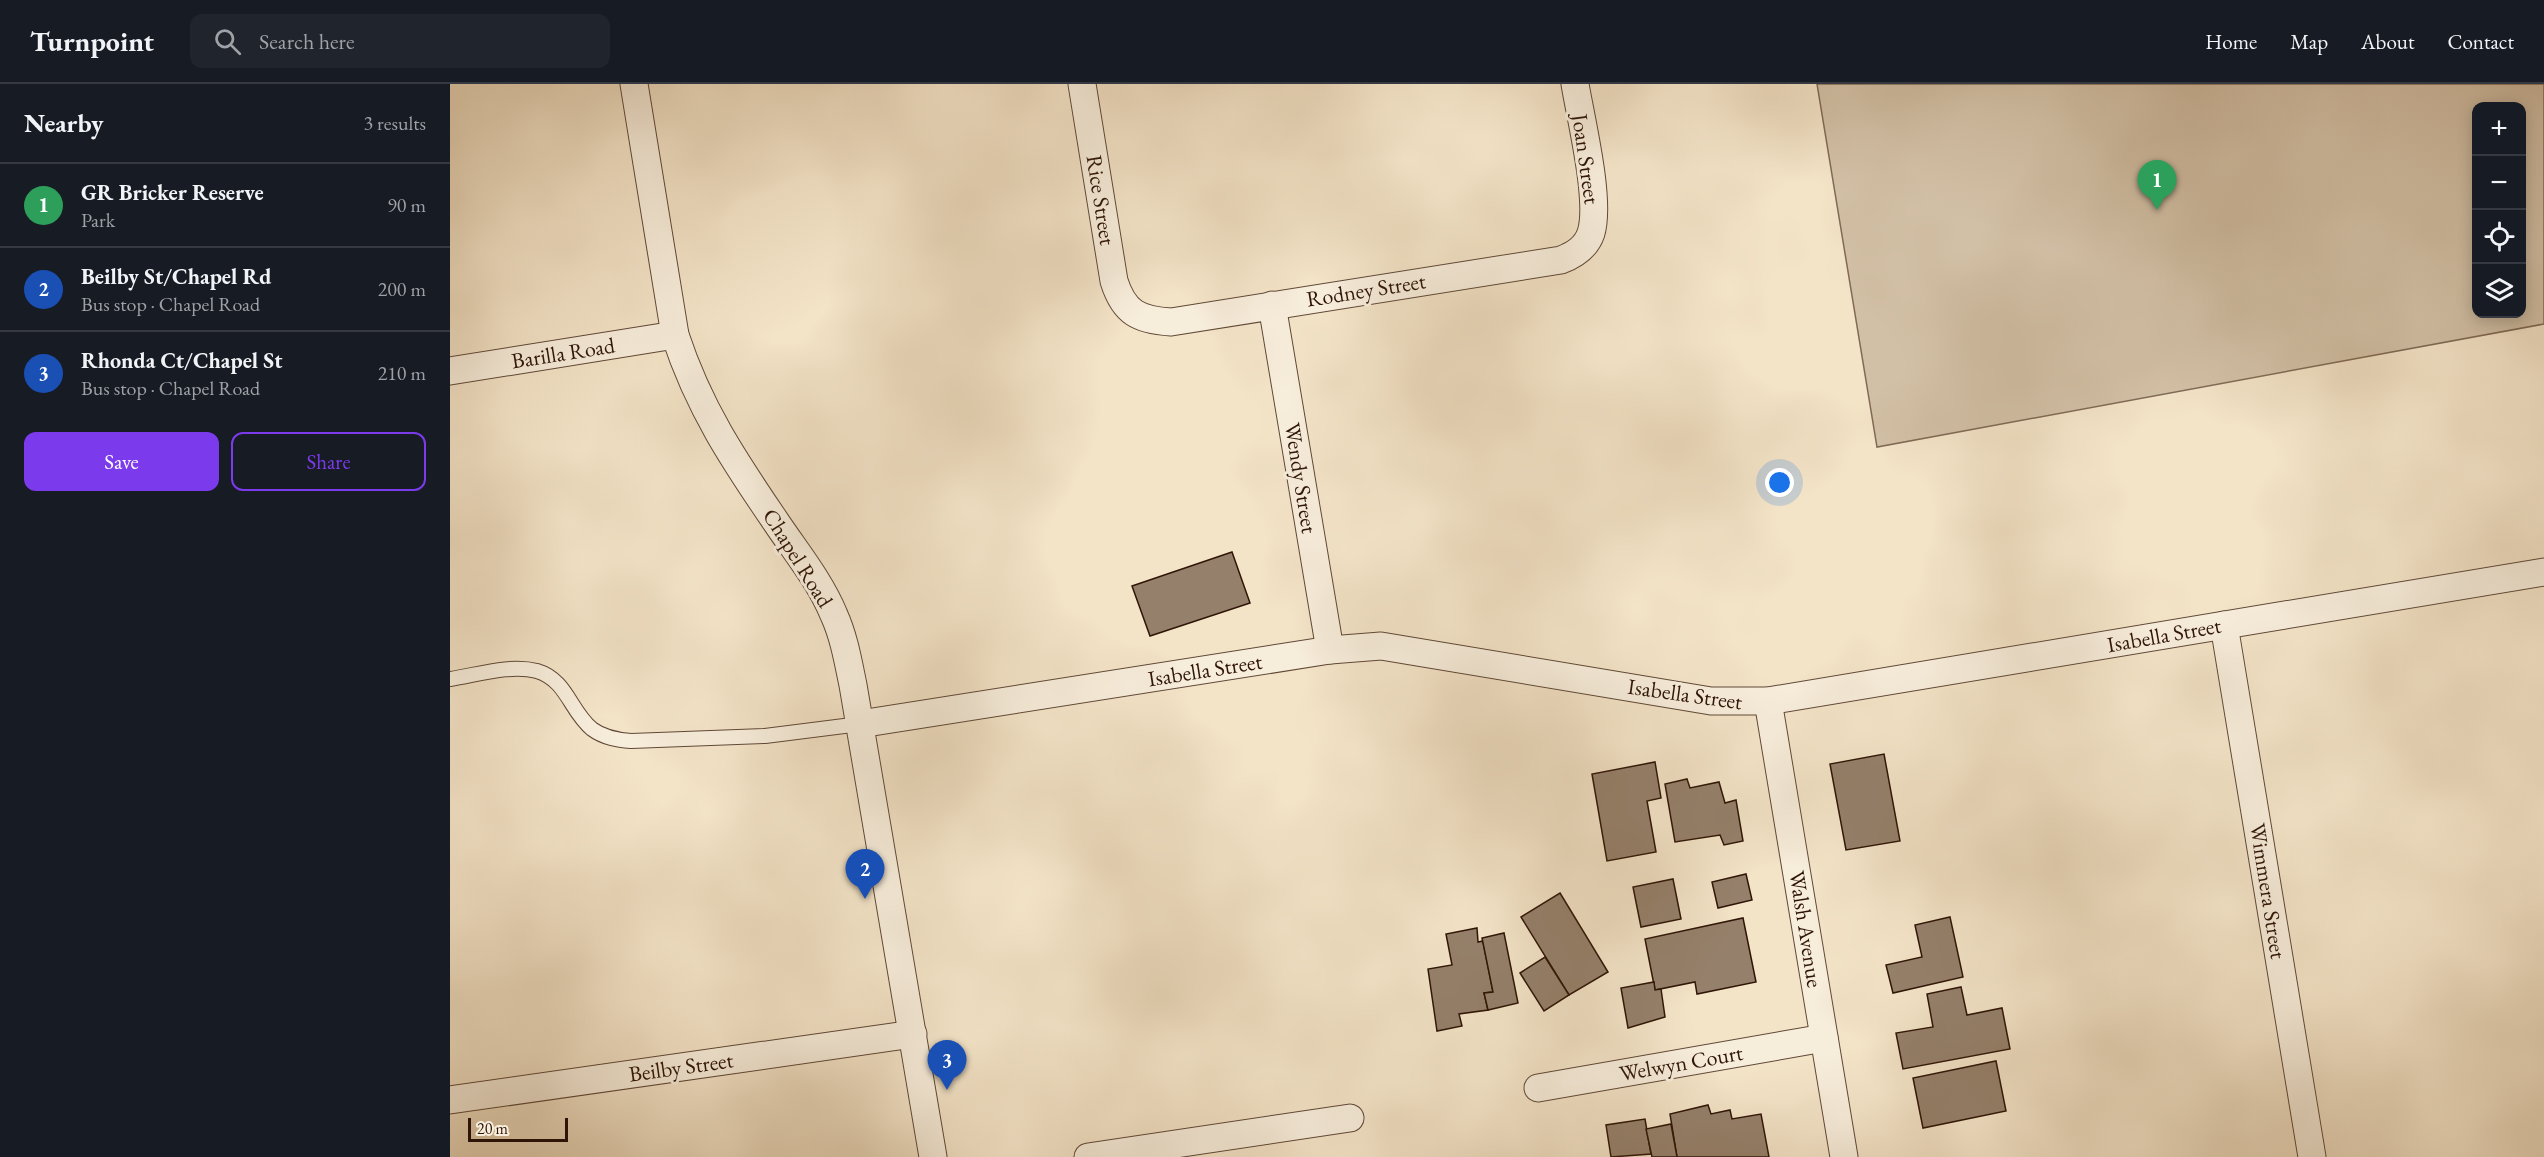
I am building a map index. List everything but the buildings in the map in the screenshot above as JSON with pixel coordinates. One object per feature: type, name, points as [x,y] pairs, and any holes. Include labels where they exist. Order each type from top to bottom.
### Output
[{"type":"street","name":"Chapel Road","points":[[634,84],[675,335],[685,365],[706,413],[733,458],[821,589],[844,643],[860,724],[933,1157]]},
{"type":"street","name":"Rice Street","points":[[1082,84],[1114,281],[1118,295],[1131,312]]},
{"type":"street","name":"Joan Street","points":[[1575,84],[1593,192],[1594,214],[1591,234]]},
{"type":"street","name":"Rodney Street","points":[[1131,312],[1154,321],[1171,322],[1561,260],[1573,256],[1582,248],[1591,234]]},
{"type":"street","name":"Wendy Street","points":[[1272,305],[1330,650]]},
{"type":"street","name":"Barilla Road","points":[[450,371],[675,335]]},
{"type":"street","name":"Isabella Street","points":[[860,724],[1356,647],[1403,648],[1712,701],[1768,701],[2544,572]]},
{"type":"street","name":"Wimmera Street","points":[[2224,625],[2312,1157]]},
{"type":"street","name":"Walsh Avenue","points":[[1768,701],[1844,1157]]},
{"type":"street","name":"Beilby Street","points":[[450,1100],[913,1034]]},
{"type":"street","name":"Welwyn Court","points":[[1538,1088],[1824,1038]]},
{"type":"street","points":[[1088,1157],[1350,1118]]},
{"type":"lane","points":[[450,679],[523,669],[538,672],[554,679],[565,690],[583,720],[594,731],[610,739],[631,741],[765,736],[860,724]]},
{"type":"shaded area","points":[[1817,84],[2544,84],[2544,324],[1877,447]]},
{"type":"place","name":"GR Bricker Reserve","points":[[2157,210]]},
{"type":"place","name":"Beilby St/Chapel Rd","points":[[865,899]]},
{"type":"place","name":"Rhonda Ct/Chapel St","points":[[947,1090]]}]
